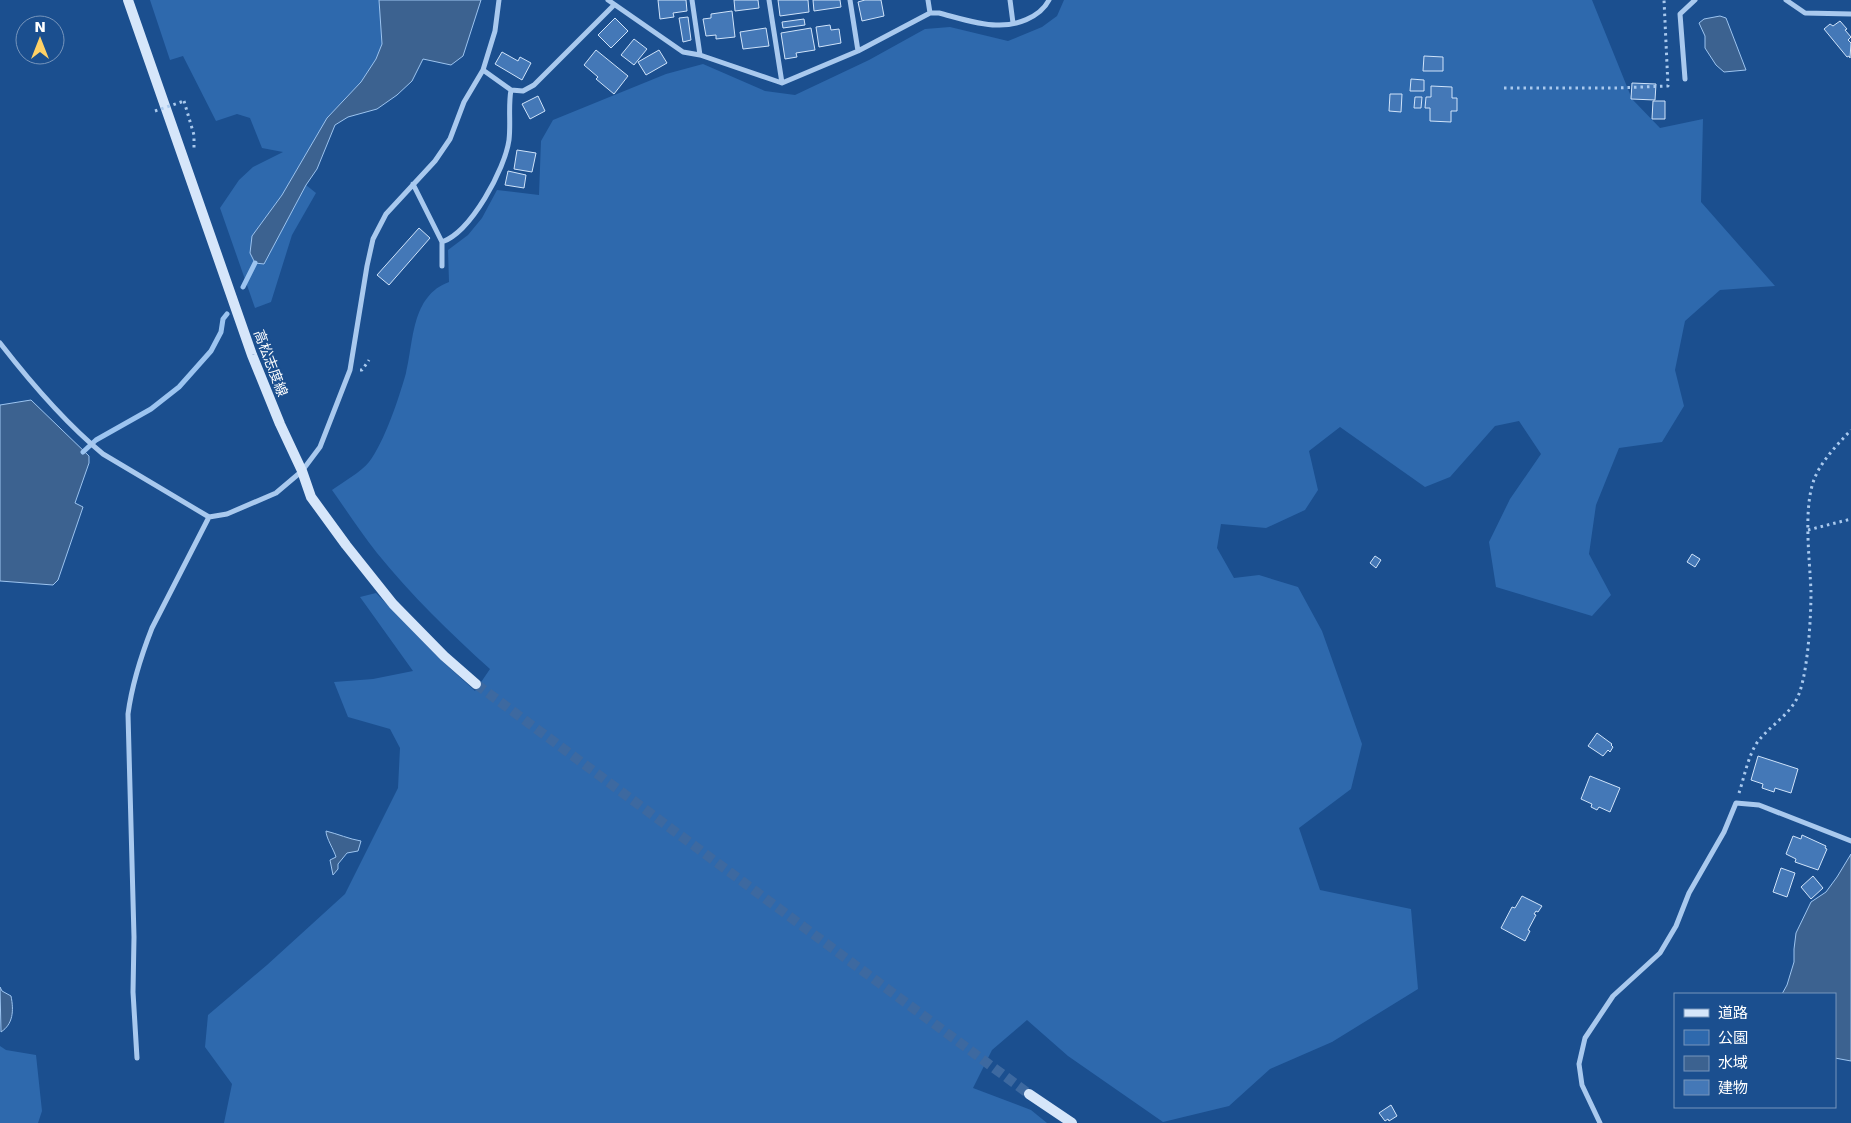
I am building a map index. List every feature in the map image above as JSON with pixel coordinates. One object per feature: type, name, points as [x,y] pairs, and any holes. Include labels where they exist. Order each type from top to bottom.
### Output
[{"type":"main road","name":"高松志度線","points":[[128,0],[252,355],[280,424],[302,471],[311,497],[346,546],[393,604],[444,656],[476,684]]},
{"type":"main road","points":[[1030,1094],[1072,1123]]},
{"type":"street","points":[[0,343],[19,368],[68,424],[88,442],[103,454],[209,517],[227,514],[276,494],[302,471],[320,447],[350,370],[373,239],[386,214],[435,161],[450,138],[464,102],[482,70],[494,32],[499,0]]},
{"type":"street","points":[[608,0],[683,52],[700,55],[782,83],[858,51],[930,13],[939,13],[996,25],[1031,19],[1046,6],[1049,0]]},
{"type":"street","points":[[692,0],[700,55]]},
{"type":"street","points":[[770,0],[782,83]]},
{"type":"street","points":[[850,0],[858,51]]},
{"type":"street","points":[[928,0],[930,13]]},
{"type":"street","points":[[1010,0],[1013,23]]},
{"type":"street","points":[[1685,79],[1680,14],[1695,0]]},
{"type":"street","points":[[1786,0],[1805,13],[1851,14]]},
{"type":"street","points":[[482,70],[511,90],[523,91],[534,85],[614,5]]},
{"type":"street","points":[[442,242],[448,240],[471,220],[491,187],[506,155],[509,138],[509,99],[511,90]]},
{"type":"street","points":[[413,184],[442,242],[442,266]]},
{"type":"street","points":[[137,1058],[133,992],[134,937],[129,707],[131,693],[152,628],[209,517]]},
{"type":"street","points":[[1600,1123],[1582,1085],[1579,1064],[1585,1038],[1612,996],[1660,953],[1676,926],[1689,893],[1724,832],[1736,803],[1759,805],[1851,841]]},
{"type":"path","points":[[1504,88],[1668,86],[1664,0]]},
{"type":"path","points":[[155,111],[184,101],[194,135],[194,151]]},
{"type":"path","points":[[1736,803],[1748,763],[1758,741],[1786,715],[1800,691],[1807,653],[1811,595],[1808,530],[1809,501],[1815,476],[1829,454],[1851,430]]},
{"type":"path","points":[[1808,530],[1851,519]]},
{"type":"green space","points":[[150,0],[379,0],[382,44],[376,59],[361,82],[327,118],[282,195],[252,236],[264,264],[306,185],[316,193],[292,235],[271,302],[255,308],[220,208],[239,180],[253,167],[283,152],[262,148],[250,118],[237,114],[216,121],[183,56],[170,60]]},
{"type":"green space","points":[[1064,0],[1592,0],[1632,99],[1660,128],[1703,119],[1701,202],[1775,286],[1720,290],[1685,321],[1675,370],[1684,406],[1662,442],[1619,448],[1596,505],[1589,554],[1611,595],[1592,616],[1496,587],[1489,542],[1510,499],[1541,454],[1519,421],[1495,426],[1450,477],[1425,487],[1340,427],[1309,451],[1318,490],[1305,510],[1266,528],[1221,524],[1217,548],[1234,578],[1259,575],[1298,587],[1322,631],[1362,744],[1351,789],[1299,828],[1320,890],[1411,909],[1418,989],[1332,1042],[1270,1069],[1229,1106],[1163,1122],[1068,1056],[1027,1020],[992,1050],[973,1088],[1031,1110],[1047,1123],[224,1123],[232,1084],[205,1047],[208,1015],[267,965],[345,894],[398,788],[400,748],[390,729],[348,717],[334,682],[373,679],[413,671],[360,597],[376,593],[441,660],[475,691],[490,669],[403,584],[371,545],[332,490],[366,466],[380,444],[403,383],[416,321],[421,309],[427,298],[449,282],[448,250],[468,235],[482,218],[497,190],[539,195],[541,141],[553,120],[666,74],[703,64],[765,91],[795,95],[869,60],[925,29],[950,27],[1008,41],[1042,27],[1057,16]]},
{"type":"green space","points":[[0,1046],[6,1050],[36,1055],[42,1111],[38,1123],[0,1123]]},
{"type":"water","points":[[379,0],[481,0],[463,56],[451,65],[423,59],[412,81],[397,95],[377,109],[348,117],[335,125],[317,169],[306,185],[264,264],[255,263],[250,253],[252,236],[282,195],[327,118],[361,82],[376,59],[382,44]]},
{"type":"water","points":[[1720,16],[1726,18],[1746,70],[1724,72],[1716,65],[1705,48],[1705,36],[1699,23],[1704,19]]},
{"type":"water","points":[[31,400],[89,456],[89,463],[75,503],[83,507],[58,580],[53,585],[0,581],[0,405]]},
{"type":"water","points":[[326,831],[361,841],[358,851],[347,853],[338,864],[338,869],[333,875],[330,860],[336,857]]},
{"type":"water","points":[[1851,854],[1851,1061],[1836,1058],[1836,993],[1783,993],[1794,962],[1796,933],[1811,902],[1826,892]]},
{"type":"water","points":[[0,987],[2,991],[11,996],[12,1007],[12,1017],[8,1025],[1,1032]]},
{"type":"building","points":[[658,0],[686,0],[687,11],[673,13],[674,17],[660,19]]},
{"type":"building","points":[[734,0],[758,0],[759,8],[735,11]]},
{"type":"building","points":[[778,0],[808,0],[809,12],[780,16]]},
{"type":"building","points":[[813,0],[840,0],[841,7],[814,11]]},
{"type":"building","points":[[881,0],[884,16],[862,21],[858,2]]},
{"type":"building","points":[[732,11],[735,37],[716,39],[716,35],[706,36],[703,19],[711,18],[711,14]]},
{"type":"building","points":[[688,17],[691,40],[683,42],[679,18]]},
{"type":"building","points":[[615,18],[628,31],[611,48],[598,35]]},
{"type":"building","points":[[804,19],[805,25],[783,28],[782,22]]},
{"type":"building","points":[[1840,21],[1851,37],[1848,40],[1851,43],[1850,58],[1849,56],[1847,57],[1824,29],[1830,24],[1833,26]]},
{"type":"building","points":[[830,25],[831,30],[839,29],[841,43],[819,47],[816,27]]},
{"type":"building","points":[[766,28],[769,46],[743,49],[740,32]]},
{"type":"building","points":[[811,28],[815,50],[796,53],[797,57],[785,59],[781,33]]},
{"type":"building","points":[[634,39],[647,49],[634,65],[621,55]]},
{"type":"building","points":[[596,50],[628,76],[614,94],[596,79],[598,77],[584,65]]},
{"type":"building","points":[[659,50],[667,63],[646,75],[638,62]]},
{"type":"building","points":[[502,52],[518,61],[520,57],[531,63],[522,80],[495,64]]},
{"type":"building","points":[[1424,56],[1443,57],[1443,71],[1423,71]]},
{"type":"building","points":[[1411,79],[1424,80],[1424,91],[1410,91]]},
{"type":"building","points":[[1632,83],[1656,84],[1655,100],[1631,99]]},
{"type":"building","points":[[1431,86],[1452,87],[1452,98],[1457,98],[1457,111],[1451,111],[1451,122],[1430,121],[1430,108],[1425,108],[1426,97],[1431,97]]},
{"type":"building","points":[[1390,94],[1402,94],[1401,112],[1389,111]]},
{"type":"building","points":[[538,96],[545,111],[530,119],[522,104]]},
{"type":"building","points":[[1415,97],[1422,97],[1421,108],[1414,108]]},
{"type":"building","points":[[1653,101],[1665,101],[1665,119],[1652,119]]},
{"type":"building","points":[[517,150],[536,153],[532,172],[514,169]]},
{"type":"building","points":[[508,171],[526,175],[524,188],[505,185]]},
{"type":"building","points":[[419,228],[430,238],[389,285],[377,275]]},
{"type":"building","points":[[1692,554],[1700,559],[1695,567],[1687,562]]},
{"type":"building","points":[[1375,556],[1381,560],[1376,568],[1370,563]]},
{"type":"building","points":[[1597,733],[1612,744],[1613,747],[1610,752],[1608,750],[1603,756],[1588,746]]},
{"type":"building","points":[[1758,756],[1798,769],[1791,793],[1775,788],[1774,792],[1762,788],[1763,784],[1751,780]]},
{"type":"building","points":[[1590,776],[1620,788],[1610,812],[1599,807],[1597,810],[1591,807],[1592,804],[1581,799]]},
{"type":"building","points":[[1802,835],[1826,846],[1825,848],[1827,849],[1818,870],[1795,862],[1796,859],[1786,854],[1793,836],[1801,839]]},
{"type":"building","points":[[1781,868],[1795,873],[1787,897],[1773,892]]},
{"type":"building","points":[[1813,876],[1823,888],[1811,899],[1801,887]]},
{"type":"building","points":[[1522,896],[1542,906],[1534,914],[1536,915],[1528,930],[1530,931],[1525,941],[1501,928],[1512,907],[1515,908]]},
{"type":"building","points":[[1391,1105],[1397,1116],[1389,1121],[1388,1119],[1385,1121],[1379,1113]]},
{"type":"waterway","points":[[243,287],[255,263]]},
{"type":"waterway","points":[[83,452],[96,440],[151,409],[179,387],[211,351],[221,332],[223,319],[227,314]]},
{"type":"tunnel","points":[[476,684],[1029,1094]]}]
